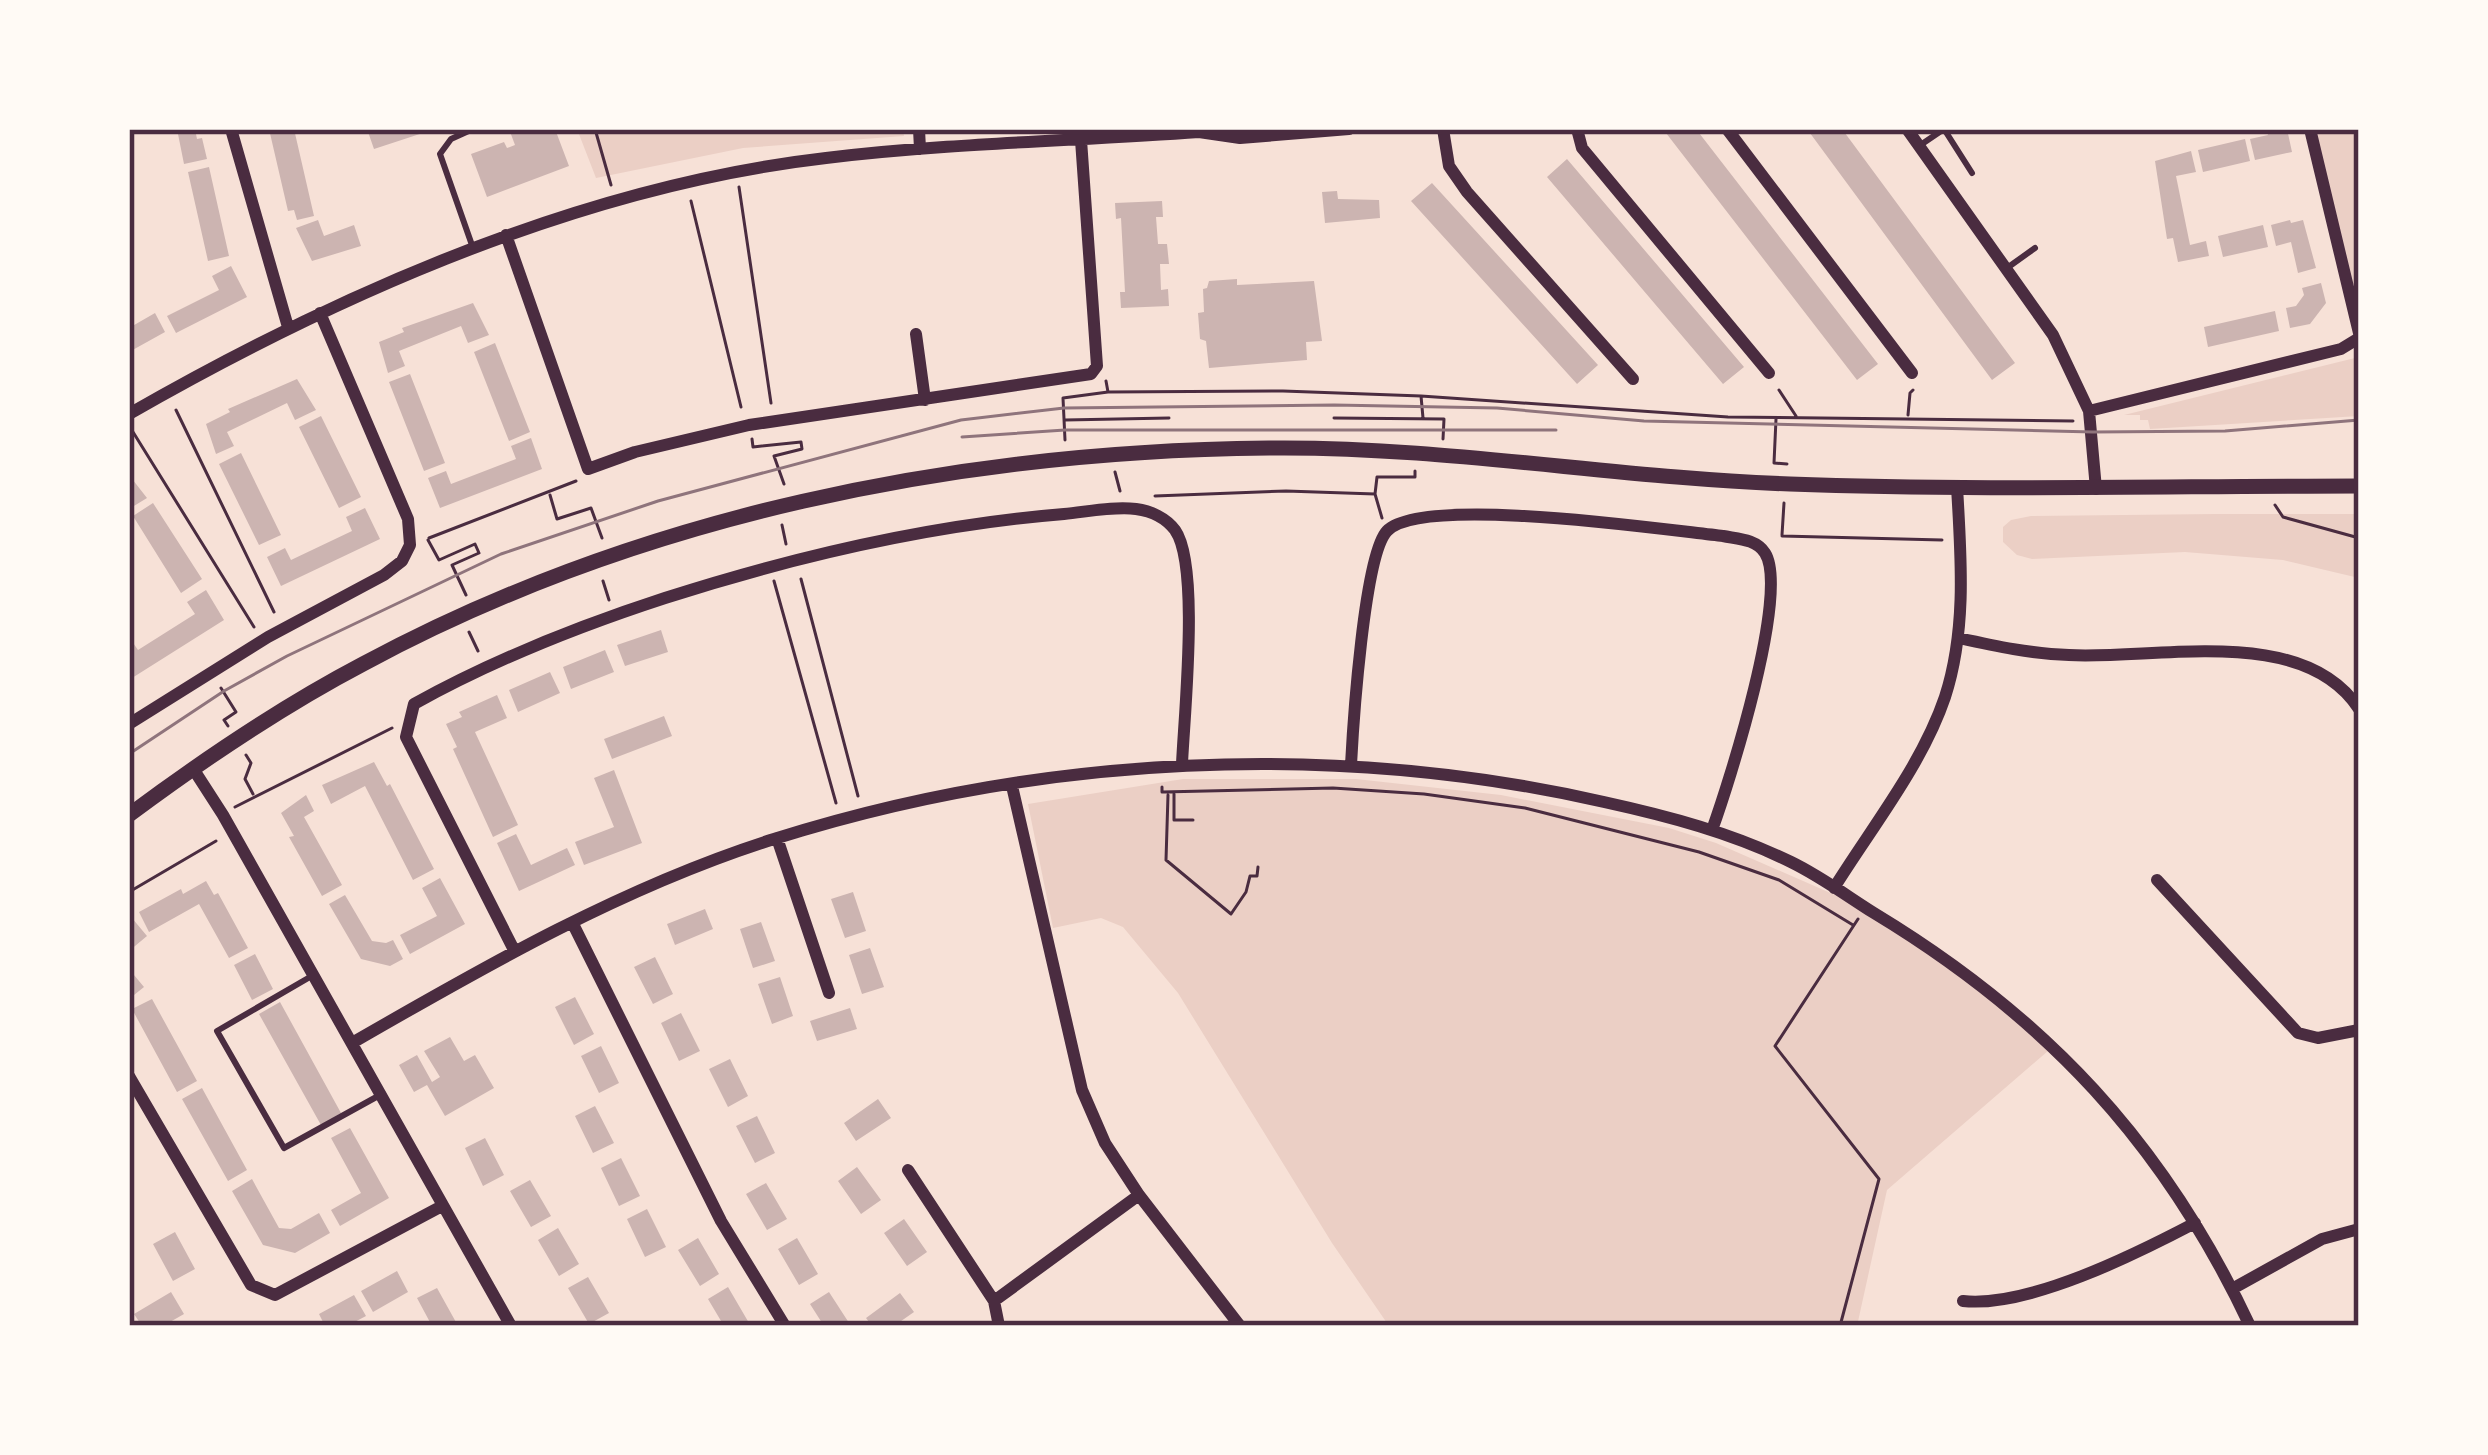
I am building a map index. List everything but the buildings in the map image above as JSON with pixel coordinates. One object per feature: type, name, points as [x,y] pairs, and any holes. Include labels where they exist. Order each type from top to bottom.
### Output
[{"type":"street","points":[[231,129],[288,327]]},
{"type":"street","points":[[919,129],[920,149]]},
{"type":"street","points":[[129,414],[288,327],[472,248],[686,183],[822,158],[920,149],[1198,131],[1240,138],[1349,129]]},
{"type":"street","points":[[1443,129],[1449,166],[1467,192],[1633,379]]},
{"type":"street","points":[[1576,129],[1582,148],[1769,373]]},
{"type":"street","points":[[1727,129],[1912,373]]},
{"type":"street","points":[[1907,129],[2054,335],[2090,416],[2096,489]]},
{"type":"street","points":[[2090,416],[2341,349],[2359,336],[2310,129]]},
{"type":"street","points":[[506,236],[588,469],[634,452],[747,426],[1100,373],[1081,140]]},
{"type":"street","points":[[129,724],[262,640],[403,562],[410,545],[408,519],[320,313]]},
{"type":"street","points":[[916,334],[925,400]]},
{"type":"street","points":[[129,815],[358,666],[463,616],[597,562],[777,508],[908,479],[1109,453],[1270,448],[1786,484],[2096,489],[2359,486]]},
{"type":"street","points":[[1834,887],[1923,745],[1945,697],[1959,638],[1957,487]]},
{"type":"street","points":[[514,950],[406,737],[414,704],[553,638],[770,568],[889,539],[1035,516],[1125,509],[1158,515],[1174,528],[1182,546],[1188,596],[1182,764]]},
{"type":"street","points":[[1351,765],[1361,638],[1386,531],[1408,518],[1457,514],[1723,536],[1754,542],[1767,555],[1770,571],[1762,648],[1740,751],[1712,830]]},
{"type":"street","points":[[1959,638],[2068,656],[2255,652],[2297,661],[2331,682],[2359,710]]},
{"type":"street","points":[[352,1043],[514,950],[662,882],[777,838],[863,815],[1012,786],[1182,764],[1351,765],[1508,783],[1712,830],[1792,862],[1941,953],[2065,1055],[2127,1126],[2194,1223],[2250,1326]]},
{"type":"street","points":[[194,770],[511,1326]]},
{"type":"street","points":[[1012,786],[1082,1090],[1105,1143],[1139,1195],[1240,1326]]},
{"type":"street","points":[[777,838],[829,993]]},
{"type":"street","points":[[2157,880],[2297,1033],[2318,1038],[2359,1030]]},
{"type":"street","points":[[573,924],[721,1220],[785,1326]]},
{"type":"street","points":[[129,1076],[251,1285],[263,1290],[275,1294],[309,1279],[442,1206]]},
{"type":"street","points":[[908,1170],[994,1301],[999,1326]]},
{"type":"street","points":[[994,1301],[1139,1195]]},
{"type":"street","points":[[1963,1301],[1988,1304],[2113,1266],[2194,1223]]},
{"type":"street","points":[[2232,1289],[2322,1239],[2359,1229]]},
{"type":"lane","points":[[472,248],[440,154],[451,139],[473,129]]},
{"type":"lane","points":[[1919,146],[1944,129],[1972,172]]},
{"type":"lane","points":[[2007,268],[2035,248]]},
{"type":"lane","points":[[314,976],[217,1031],[284,1148],[382,1094]]},
{"type":"path","points":[[597,131],[609,176]]},
{"type":"path","points":[[737,173],[774,422]]},
{"type":"path","points":[[686,183],[753,447],[801,442],[802,449],[774,456],[786,489],[773,492],[863,815]]},
{"type":"path","points":[[1100,373],[1108,392]]},
{"type":"path","points":[[1769,373],[1796,417]]},
{"type":"path","points":[[1908,418],[1910,393],[1917,388],[1912,373]]},
{"type":"path","points":[[167,392],[282,629]]},
{"type":"path","points":[[1065,430],[1063,398],[1108,392],[1421,396],[1728,417],[2090,416]]},
{"type":"path","points":[[1334,418],[1423,418],[1421,396]]},
{"type":"path","points":[[1064,420],[1169,418]]},
{"type":"path","points":[[129,425],[262,640]]},
{"type":"path","points":[[1109,453],[1125,509]]},
{"type":"path","points":[[1386,531],[1375,494],[1377,477],[1415,477],[1416,455]]},
{"type":"path","points":[[486,669],[457,603],[466,597],[452,565],[479,553],[476,544],[440,560],[428,538],[549,493],[586,476],[588,469]]},
{"type":"path","points":[[2269,488],[2283,518],[2359,538]]},
{"type":"path","points":[[1143,496],[1286,490],[1375,494]]},
{"type":"path","points":[[1782,536],[1960,541]]},
{"type":"path","points":[[770,568],[840,821]]},
{"type":"path","points":[[210,672],[236,712],[224,720],[251,763],[245,779],[254,796]]},
{"type":"path","points":[[223,814],[411,718]]},
{"type":"path","points":[[1161,767],[1162,792],[1333,788],[1525,808],[1699,852],[1779,880],[1852,925]]},
{"type":"path","points":[[1171,792],[1174,820],[1193,820]]},
{"type":"path","points":[[1171,792],[1166,860],[1231,914],[1250,876],[1257,876],[1258,867]]},
{"type":"path","points":[[129,892],[233,832]]},
{"type":"path","points":[[1840,1326],[1879,1179],[1775,1046],[1867,909]]},
{"type":"shaded area","points":[[577,129],[903,129],[904,136],[743,148],[596,178]]},
{"type":"shaded area","points":[[2310,129],[2359,129],[2359,299],[2356,286],[2346,279]]},
{"type":"shaded area","points":[[2359,357],[2359,416],[2150,429],[2148,420],[2140,420],[2140,415],[2124,415]]},
{"type":"shaded area","points":[[2359,514],[2359,578],[2283,560],[2185,552],[2032,559],[2017,555],[2003,542],[2003,527],[2031,516]]},
{"type":"shaded area","points":[[1183,779],[1356,779],[1501,795],[1669,828],[1716,843],[1867,909],[1968,979],[2048,1051],[1887,1190],[1857,1326],[1389,1326],[1332,1243],[1178,993],[1123,927],[1101,918],[1053,928],[1028,804]]},
{"type":"tram line","points":[[129,754],[287,656],[501,554],[658,501],[961,420],[1064,408],[1334,405],[1497,408],[1644,421],[2093,432],[2225,431],[2359,420]]},
{"type":"tram line","points":[[962,437],[1065,430],[1556,430]]}]
